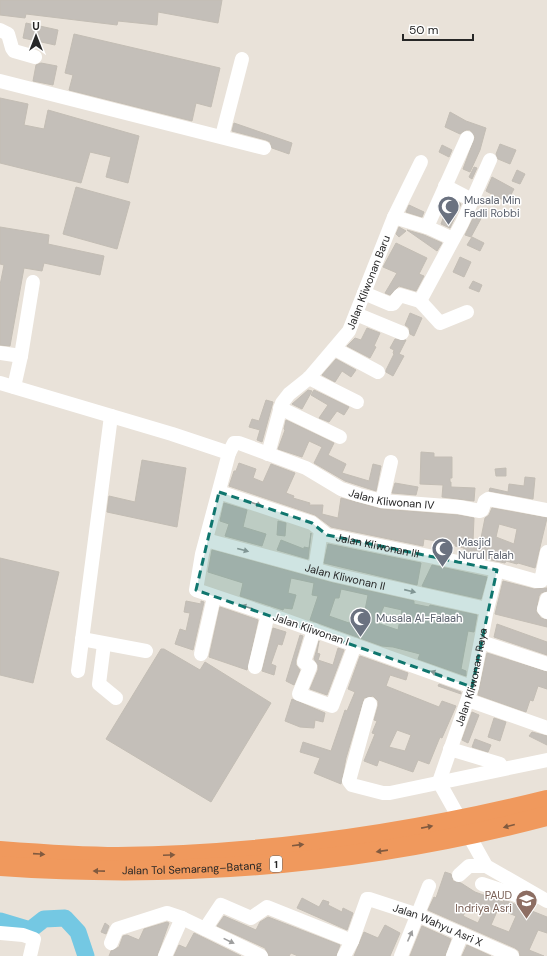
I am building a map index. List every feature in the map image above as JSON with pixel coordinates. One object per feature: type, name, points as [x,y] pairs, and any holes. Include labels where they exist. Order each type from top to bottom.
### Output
[{"type":"highway","name":"Jalan Tol Semarang–Batang","points":[[0,851],[117,857],[200,854],[275,848],[411,830],[547,800]]},
{"type":"highway","name":"Jalan Tol Semarang–Batang","points":[[0,866],[117,872],[277,864],[415,846],[496,829],[547,816]]},
{"type":"street","points":[[0,30],[8,34],[14,51],[35,57]]},
{"type":"street","points":[[222,136],[242,59]]},
{"type":"street","points":[[0,81],[222,136],[264,148]]},
{"type":"street","points":[[427,227],[467,138]]},
{"type":"street","points":[[420,301],[453,239],[490,160]]},
{"type":"street","name":"Jalan Kliwonan Baru","points":[[268,454],[280,408],[289,394],[309,378],[349,331],[394,217],[421,162]]},
{"type":"street","points":[[445,186],[472,200]]},
{"type":"street","points":[[394,217],[427,227],[453,239]]},
{"type":"street","points":[[14,387],[21,356],[33,282]]},
{"type":"street","points":[[364,293],[390,304],[393,304],[400,295],[420,301],[440,322],[467,312]]},
{"type":"street","points":[[356,314],[402,333]]},
{"type":"street","points":[[335,349],[378,372]]},
{"type":"street","points":[[0,353],[21,356]]},
{"type":"street","points":[[309,378],[358,402]]},
{"type":"street","name":"Jalan Kliwonan IV","points":[[0,383],[111,416],[234,448],[268,454],[306,468],[341,489],[382,501],[459,507],[480,511],[485,501],[488,499],[547,510]]},
{"type":"street","points":[[280,408],[340,437]]},
{"type":"street","points":[[78,671],[111,416]]},
{"type":"street","points":[[206,540],[219,492],[234,448]]},
{"type":"street","points":[[382,501],[391,462]]},
{"type":"street","name":"Jalan Kliwonan III","points":[[219,492],[312,523],[327,535],[497,570],[544,582]]},
{"type":"street","points":[[315,569],[321,531]]},
{"type":"street","name":"Jalan Kliwonan II","points":[[206,540],[315,569],[487,608]]},
{"type":"street","name":"Jalan Kliwonan I","points":[[206,540],[195,590],[268,614],[472,686]]},
{"type":"street","points":[[544,582],[547,552]]},
{"type":"street","name":"Jalan Kliwonan Raya","points":[[441,786],[450,749],[472,686],[487,608],[497,570]]},
{"type":"street","points":[[201,654],[214,596]]},
{"type":"street","points":[[547,599],[544,609],[547,612]]},
{"type":"street","points":[[255,667],[268,614]]},
{"type":"street","points":[[314,630],[304,662],[310,667],[299,694],[332,706],[355,645]]},
{"type":"street","points":[[82,639],[146,651]]},
{"type":"street","points":[[481,642],[547,664]]},
{"type":"street","points":[[104,644],[99,684],[116,698]]},
{"type":"street","points":[[468,700],[544,727]]},
{"type":"street","points":[[370,704],[349,781],[350,784],[378,792],[390,793],[441,786],[476,775],[547,760]]},
{"type":"street","points":[[450,749],[500,764]]},
{"type":"street","points":[[476,775],[482,759]]},
{"type":"street","points":[[441,786],[484,863],[544,899]]},
{"type":"street","points":[[459,875],[470,866],[484,863]]},
{"type":"street","points":[[482,884],[519,896],[544,899]]},
{"type":"street","points":[[401,956],[429,886]]},
{"type":"street","name":"Jalan Wahyu Asri X","points":[[352,941],[367,899],[373,899],[418,915],[509,955]]},
{"type":"street","points":[[205,929],[221,905],[251,918],[267,906],[352,941],[344,956]]},
{"type":"street","points":[[111,943],[117,929],[167,913],[182,918],[261,956]]},
{"type":"street","points":[[165,956],[182,918]]},
{"type":"street","points":[[0,933],[23,935],[32,938],[30,956]]},
{"type":"street","points":[[453,956],[462,934]]},
{"type":"highlighted area","points":[[219,492],[312,523],[327,535],[497,570],[472,687],[196,590]]},
{"type":"building","points":[[0,0],[222,0],[218,23],[158,12],[157,25],[118,21],[117,25],[26,14],[25,18],[0,15]]},
{"type":"building","points":[[26,23],[58,30],[55,45],[23,38]]},
{"type":"building","points":[[74,34],[220,68],[211,107],[196,103],[192,121],[69,90],[73,75],[65,73]]},
{"type":"building","points":[[41,63],[57,66],[53,85],[33,81],[36,65]]},
{"type":"building","points":[[0,98],[28,104],[24,125],[44,129],[48,110],[139,136],[128,183],[106,177],[111,157],[90,152],[81,183],[0,163]]},
{"type":"building","points":[[450,112],[466,121],[486,128],[480,150],[470,172],[463,169],[475,137],[470,130],[466,130],[460,134],[445,127]]},
{"type":"building","points":[[234,123],[292,143],[289,154],[272,148],[270,142],[266,140],[232,131]]},
{"type":"building","points":[[500,144],[516,150],[510,164],[498,159],[496,154]]},
{"type":"building","points":[[442,145],[452,150],[449,157],[439,152]]},
{"type":"building","points":[[474,167],[477,168],[472,179],[469,177]]},
{"type":"building","points":[[517,170],[525,174],[520,184],[512,181]]},
{"type":"building","points":[[492,177],[514,189],[507,202],[486,191]]},
{"type":"building","points":[[76,187],[130,202],[117,249],[63,234]]},
{"type":"building","points":[[458,202],[461,204],[450,228],[441,224],[444,216],[449,218]]},
{"type":"building","points":[[409,205],[424,212],[422,217],[406,212]]},
{"type":"building","points":[[477,210],[484,213],[471,237],[465,235]]},
{"type":"building","points":[[0,227],[49,235],[48,244],[104,256],[100,275],[44,263],[42,271],[24,268],[10,346],[0,345],[0,285],[4,265],[0,264]]},
{"type":"building","points":[[399,227],[406,231],[399,237],[396,234]]},
{"type":"building","points":[[407,230],[424,235],[442,243],[437,251]]},
{"type":"building","points":[[472,237],[484,243],[480,251],[467,245]]},
{"type":"building","points":[[396,243],[427,258],[419,274],[424,276],[416,291],[399,286],[390,295],[385,293],[397,273],[383,267]]},
{"type":"building","points":[[460,257],[471,262],[464,277],[453,272]]},
{"type":"building","points":[[473,281],[482,285],[479,292],[469,288]]},
{"type":"building","points":[[410,313],[422,318],[414,336],[410,334],[409,328],[405,325]]},
{"type":"building","points":[[367,328],[380,333],[374,346],[376,347],[370,358],[347,346],[355,338],[361,340]]},
{"type":"building","points":[[395,339],[406,340],[399,354],[404,356],[393,376],[386,372],[386,370],[394,354],[394,350],[390,348]]},
{"type":"building","points":[[336,359],[356,370],[351,377],[342,371],[335,382],[322,375]]},
{"type":"building","points":[[308,390],[312,391],[302,409],[292,404]]},
{"type":"building","points":[[314,390],[349,407],[344,415],[337,411],[329,422],[319,418],[328,405],[311,395]]},
{"type":"building","points":[[266,400],[273,402],[262,442],[257,440],[260,430],[249,427],[252,419],[259,421]]},
{"type":"building","points":[[286,420],[334,443],[328,455],[346,464],[342,473],[369,481],[373,464],[381,466],[376,491],[345,481],[314,463],[322,447],[309,441],[302,457],[278,449],[285,430]]},
{"type":"building","points":[[421,452],[434,453],[434,457],[452,457],[452,478],[450,478],[451,487],[475,488],[474,501],[442,497],[443,485],[420,484]]},
{"type":"building","points":[[142,460],[186,468],[177,527],[107,512],[109,496],[135,502]]},
{"type":"building","points":[[239,463],[256,469],[253,478],[263,482],[271,464],[295,473],[286,493],[294,496],[293,498],[310,503],[309,505],[323,505],[322,514],[338,518],[341,498],[381,509],[458,515],[474,518],[473,542],[480,543],[485,518],[489,515],[492,508],[547,518],[535,568],[518,563],[506,561],[505,563],[463,554],[464,548],[455,546],[455,544],[424,539],[423,546],[331,527],[315,515],[229,486],[234,471],[236,471]],"holes":[[[499,524],[517,529],[514,544],[496,537]]]},
{"type":"building","points":[[506,468],[506,476],[496,476],[495,469]]},
{"type":"building","points":[[525,477],[535,478],[533,499],[489,491],[490,488],[508,492],[509,484],[524,486]]},
{"type":"building","points":[[395,483],[418,487],[416,495],[392,493]]},
{"type":"building","points":[[224,503],[247,510],[243,527],[266,534],[262,546],[225,536],[229,524],[220,521]]},
{"type":"building","points":[[278,521],[286,523],[285,536],[277,535]]},
{"type":"building","points":[[311,533],[308,559],[277,550],[281,540],[304,549],[304,547],[309,548]]},
{"type":"building","points":[[328,544],[421,563],[417,585],[324,563]]},
{"type":"building","points":[[212,550],[333,583],[414,601],[414,604],[429,607],[430,605],[477,615],[474,632],[468,631],[461,669],[466,671],[466,676],[418,659],[420,654],[393,647],[382,646],[310,620],[318,596],[312,595],[314,583],[291,578],[288,593],[296,595],[292,609],[284,608],[283,610],[240,596],[243,583],[208,572]],"holes":[[[341,589],[368,595],[364,615],[352,612],[349,623],[329,616],[335,598],[339,598]],[[384,606],[402,610],[398,630],[377,623]]]},
{"type":"building","points":[[0,558],[59,572],[33,683],[0,675]]},
{"type":"building","points":[[432,565],[487,577],[481,599],[422,586]]},
{"type":"building","points":[[503,581],[534,589],[547,588],[547,591],[541,593],[539,596],[536,611],[541,618],[547,620],[547,627],[495,614]]},
{"type":"building","points":[[186,601],[201,604],[201,601],[204,602],[193,650],[175,644],[180,629],[186,631],[190,613],[184,612]]},
{"type":"building","points":[[220,607],[258,620],[247,670],[209,657]]},
{"type":"building","points":[[497,624],[547,642],[547,655],[494,637]]},
{"type":"building","points":[[273,628],[286,632],[282,645],[278,644],[271,664],[276,666],[274,675],[262,671]]},
{"type":"building","points":[[300,635],[303,636],[296,665],[300,670],[294,685],[286,681]]},
{"type":"building","points":[[319,641],[317,653],[320,654],[318,660],[333,665],[338,648],[344,650],[327,695],[310,689],[318,670],[318,665],[314,659]]},
{"type":"building","points":[[161,649],[164,649],[200,670],[205,662],[271,703],[211,802],[106,739]]},
{"type":"building","points":[[487,653],[547,672],[547,689],[538,686],[533,701],[530,700],[526,712],[478,695]]},
{"type":"building","points":[[360,656],[408,673],[406,680],[390,675],[386,686],[439,707],[442,701],[456,706],[442,738],[440,737],[429,764],[418,760],[413,772],[379,760],[377,766],[364,761],[375,734],[372,733],[377,721],[374,720],[378,701],[373,696],[364,698],[346,758],[341,784],[314,773],[320,758],[300,752],[303,742],[331,751],[345,710],[347,711],[355,692],[348,689]],"holes":[[[397,730],[411,735],[405,751],[389,747]]]},
{"type":"building","points":[[439,684],[461,692],[461,694],[438,686]]},
{"type":"building","points":[[292,699],[325,713],[323,722],[315,720],[314,728],[300,727],[285,721]]},
{"type":"building","points":[[472,712],[479,715],[468,743],[462,740]]},
{"type":"building","points":[[494,718],[506,722],[500,741],[488,737]]},
{"type":"building","points":[[532,732],[547,736],[547,745],[529,736]]},
{"type":"building","points":[[475,739],[491,745],[488,752],[472,747]]},
{"type":"building","points":[[445,872],[451,874],[453,881],[461,883],[475,892],[503,902],[504,900],[507,901],[547,917],[547,933],[538,930],[529,950],[544,956],[520,956],[519,951],[515,948],[428,910],[434,897],[436,898]],"holes":[[[470,903],[484,910],[478,923],[463,916]],[[498,909],[516,916],[509,932],[491,925]]]},
{"type":"building","points":[[302,898],[319,907],[323,900],[329,902],[328,905],[342,912],[343,908],[353,913],[347,930],[297,908]]},
{"type":"building","points":[[224,916],[256,930],[260,922],[268,917],[340,945],[336,956],[298,956],[291,953],[289,956],[269,956],[265,948],[217,926]]},
{"type":"building","points":[[167,922],[169,923],[157,956],[109,956],[111,951],[119,947],[123,936],[127,935],[139,940],[144,929]]},
{"type":"building","points":[[105,923],[109,926],[106,934],[101,932]]},
{"type":"building","points":[[385,925],[400,933],[390,956],[354,956],[364,932],[378,938]]},
{"type":"building","points":[[422,926],[451,939],[445,956],[410,956]]},
{"type":"building","points":[[194,933],[241,956],[174,956],[179,945],[186,948]]},
{"type":"building","points":[[467,945],[491,956],[462,956]]},
{"type":"waterway","points":[[0,921],[30,930],[44,919],[65,918],[78,932],[86,956]]},
{"type":"place","name":"Musala Min Fadli Robbi","points":[[448,226]]},
{"type":"place","name":"Masjid Nurul Falah","points":[[442,568]]},
{"type":"place","name":"Musala Al-Falaah","points":[[361,638]]},
{"type":"place","name":"PAUD Indriya Asri","points":[[527,920]]}]
